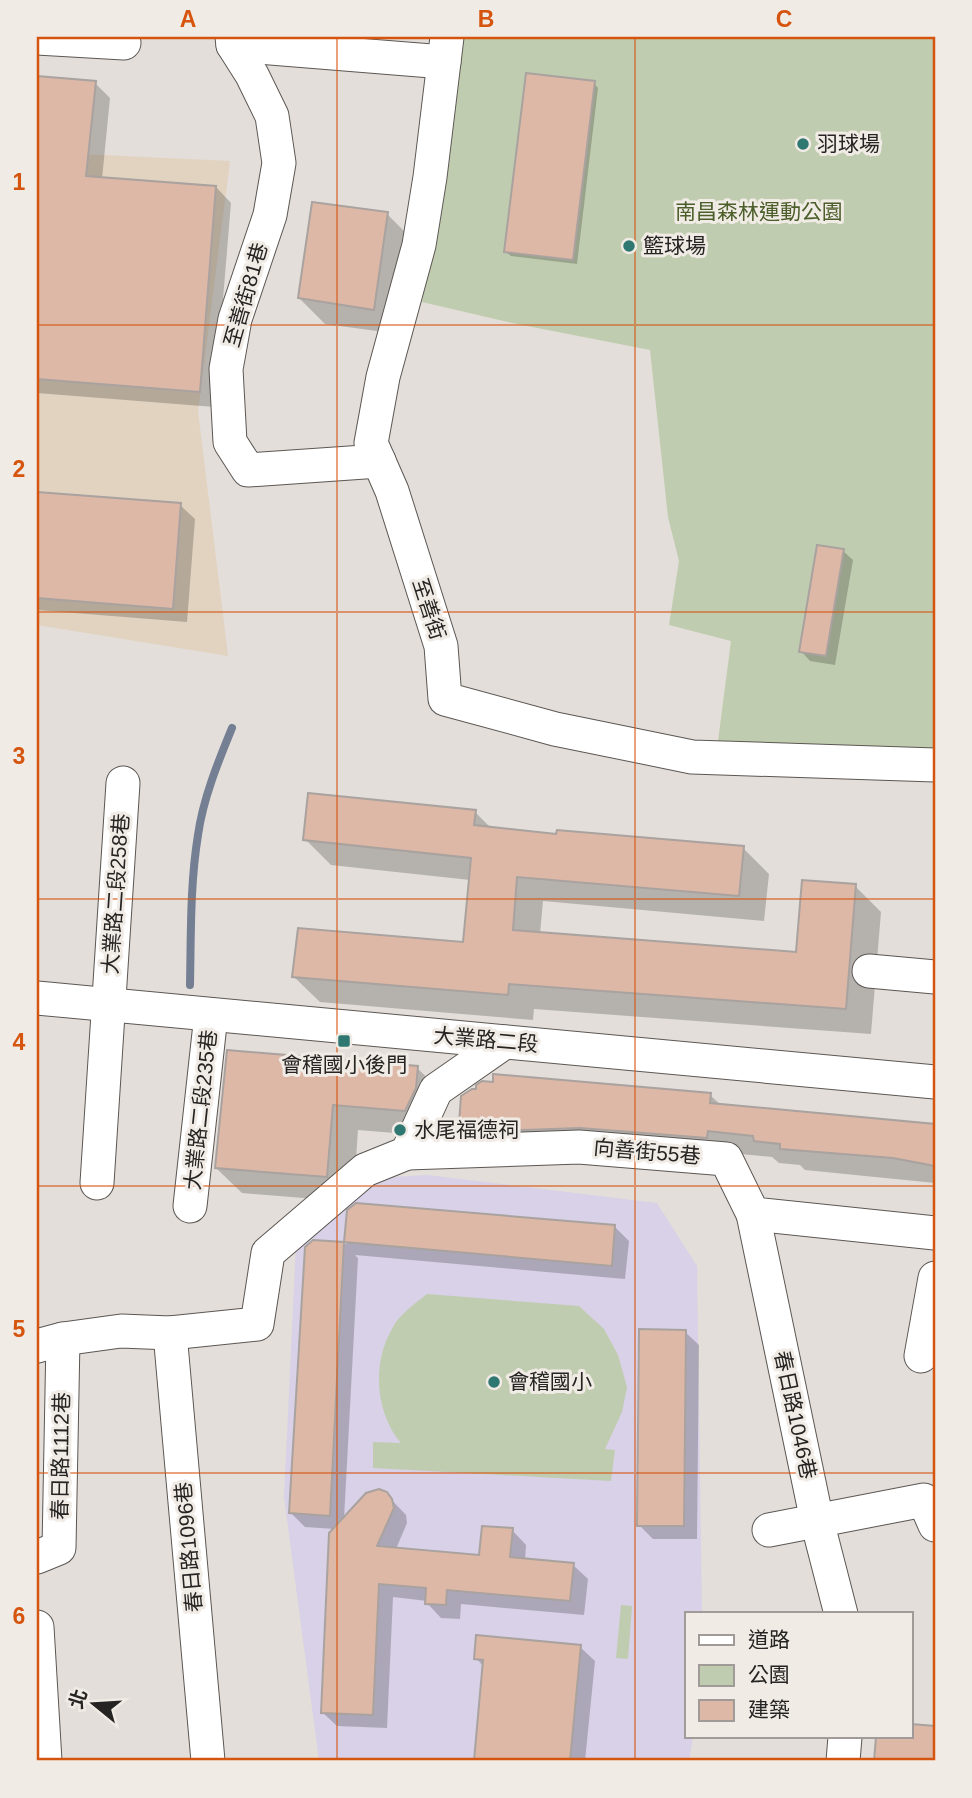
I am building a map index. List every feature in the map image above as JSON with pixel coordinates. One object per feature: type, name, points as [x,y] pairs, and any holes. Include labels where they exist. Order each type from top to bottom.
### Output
[{"type":"street","points":[[37,38],[124,43]]},
{"type":"street","points":[[232,41],[445,49]]},
{"type":"street","name":"至善街81巷","points":[[232,41],[272,116],[279,163],[270,215],[235,319],[226,369],[230,442],[248,470],[379,461]]},
{"type":"street","name":"至善街","points":[[445,49],[419,245],[383,377],[371,443],[392,491],[441,646],[445,699],[555,729],[692,757],[935,765]]},
{"type":"street","name":"大業路二段258巷","points":[[97,1183],[123,783]]},
{"type":"street","points":[[869,971],[935,977]]},
{"type":"street","name":"大業路二段","points":[[37,998],[935,1082]]},
{"type":"street","name":"大業路二段235巷","points":[[190,1206],[195,1013]]},
{"type":"street","points":[[50,1343],[121,1331],[170,1333],[257,1324],[268,1253],[365,1170],[407,1153],[436,1090],[505,1042]]},
{"type":"street","name":"向善街55巷","points":[[407,1153],[579,1147],[726,1159],[753,1214]]},
{"type":"street","points":[[753,1214],[935,1233]]},
{"type":"street","name":"春日路1046巷","points":[[753,1214],[817,1521],[840,1612]]},
{"type":"street","points":[[921,1356],[935,1278]]},
{"type":"street","name":"春日路1096巷","points":[[170,1333],[208,1761]]},
{"type":"street","name":"春日路1112巷","points":[[37,1557],[59,1548],[50,1343]]},
{"type":"street","points":[[769,1530],[924,1500],[935,1525]]},
{"type":"street","points":[[37,1627],[40,1722],[45,1761]]},
{"type":"street","points":[[843,1761],[845,1738]]},
{"type":"shaded area","points":[[37,152],[230,161],[198,411],[228,656],[37,625]]},
{"type":"shaded area","name":"會稽國小","points":[[427,1175],[657,1203],[697,1266],[702,1612],[685,1612],[685,1738],[693,1738],[689,1761],[319,1761],[284,1497],[296,1244],[374,1178]]},
{"type":"green space","name":"南昌森林運動公園","points":[[451,37],[935,37],[935,754],[717,749],[731,641],[669,625],[679,561],[668,517],[650,350],[422,302],[448,145]]},
{"type":"green space","points":[[427,1294],[579,1306],[604,1329],[618,1355],[627,1387],[622,1412],[605,1449],[615,1450],[611,1481],[373,1468],[373,1442],[401,1443],[392,1431],[381,1403],[381,1357],[399,1319]]},
{"type":"green space","points":[[621,1605],[632,1606],[628,1659],[616,1658]]},
{"type":"building","points":[[526,73],[595,81],[573,260],[504,252]]},
{"type":"building","points":[[37,76],[96,81],[86,176],[216,186],[200,392],[37,379]]},
{"type":"building","points":[[312,202],[388,212],[374,310],[298,298]]},
{"type":"building","points":[[37,492],[181,503],[173,609],[37,598]]},
{"type":"building","points":[[817,545],[844,549],[826,656],[799,652]]},
{"type":"building","points":[[308,793],[476,810],[474,825],[556,834],[557,830],[744,846],[739,896],[517,877],[513,930],[796,952],[802,880],[856,884],[846,1009],[509,984],[508,995],[292,977],[298,928],[463,942],[471,858],[303,840]]},
{"type":"building","points":[[227,1050],[418,1066],[416,1088],[405,1111],[333,1105],[327,1177],[215,1168]]},
{"type":"building","points":[[493,1074],[711,1093],[710,1103],[935,1124],[935,1166],[893,1158],[780,1149],[780,1144],[754,1141],[753,1136],[708,1131],[707,1138],[580,1128],[523,1130],[459,1124],[461,1096],[476,1089],[476,1085],[482,1081],[493,1082]]},
{"type":"building","points":[[356,1203],[615,1225],[612,1266],[344,1242],[347,1210]]},
{"type":"building","points":[[313,1240],[344,1242],[330,1516],[289,1513],[305,1247]]},
{"type":"building","points":[[639,1329],[686,1330],[684,1526],[637,1526]]},
{"type":"building","points":[[379,1489],[387,1492],[394,1508],[377,1546],[479,1555],[482,1526],[513,1528],[510,1557],[574,1563],[570,1601],[447,1590],[446,1605],[425,1604],[426,1588],[379,1584],[373,1715],[321,1713],[329,1533],[366,1493]]},
{"type":"building","points":[[476,1635],[581,1645],[570,1761],[474,1761],[483,1660],[474,1659]]},
{"type":"building","points":[[912,1724],[935,1726],[935,1761],[874,1761],[876,1738],[912,1738]]},
{"type":"waterway","points":[[190,985],[192,891],[200,821],[216,767],[232,728]]},
{"type":"place","name":"羽球場","points":[[803,144]]},
{"type":"place","name":"籃球場","points":[[629,246]]},
{"type":"place","name":"會稽國小後門","points":[[344,1041]]},
{"type":"place","name":"水尾福德祠","points":[[400,1130]]},
{"type":"place","name":"會稽國小","points":[[494,1382]]}]
